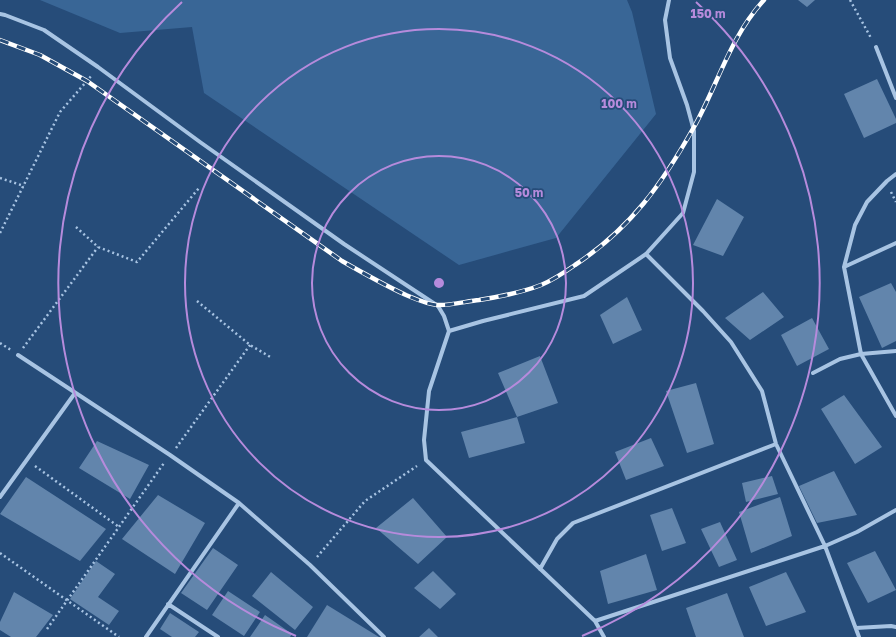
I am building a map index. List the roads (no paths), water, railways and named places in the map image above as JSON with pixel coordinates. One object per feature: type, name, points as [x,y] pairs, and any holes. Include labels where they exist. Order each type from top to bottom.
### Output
[{"type":"street","points":[[449,332],[482,321],[584,296],[646,254],[683,213],[694,172],[693,128],[687,105],[670,58],[665,20],[669,0]]},
{"type":"street","points":[[0,14],[44,30],[98,67],[337,240],[438,306],[444,316],[449,332],[429,391],[424,440],[426,460],[595,621],[604,637]]},
{"type":"street","points":[[876,48],[896,98]]},
{"type":"street","points":[[896,174],[887,181],[868,202],[855,225],[844,267],[861,354],[896,416]]},
{"type":"street","points":[[844,267],[896,243]]},
{"type":"street","points":[[646,254],[731,342],[762,391],[776,444],[825,546],[859,637]]},
{"type":"street","points":[[813,373],[840,359],[861,354],[896,351]]},
{"type":"street","points":[[18,354],[170,455],[239,503],[310,565],[384,637]]},
{"type":"street","points":[[0,497],[75,393]]},
{"type":"street","points":[[540,569],[557,539],[574,523],[776,444]]},
{"type":"street","points":[[146,637],[239,503]]},
{"type":"street","points":[[595,621],[825,546],[857,532],[896,510]]},
{"type":"street","points":[[168,604],[218,637]]},
{"type":"street","points":[[856,628],[896,627]]},
{"type":"railway","points":[[0,40],[40,55],[87,81],[342,261],[406,295],[429,304],[442,305],[502,296],[541,285],[571,268],[613,236],[644,204],[670,167],[703,111],[725,61],[742,29],[764,0]]}]
